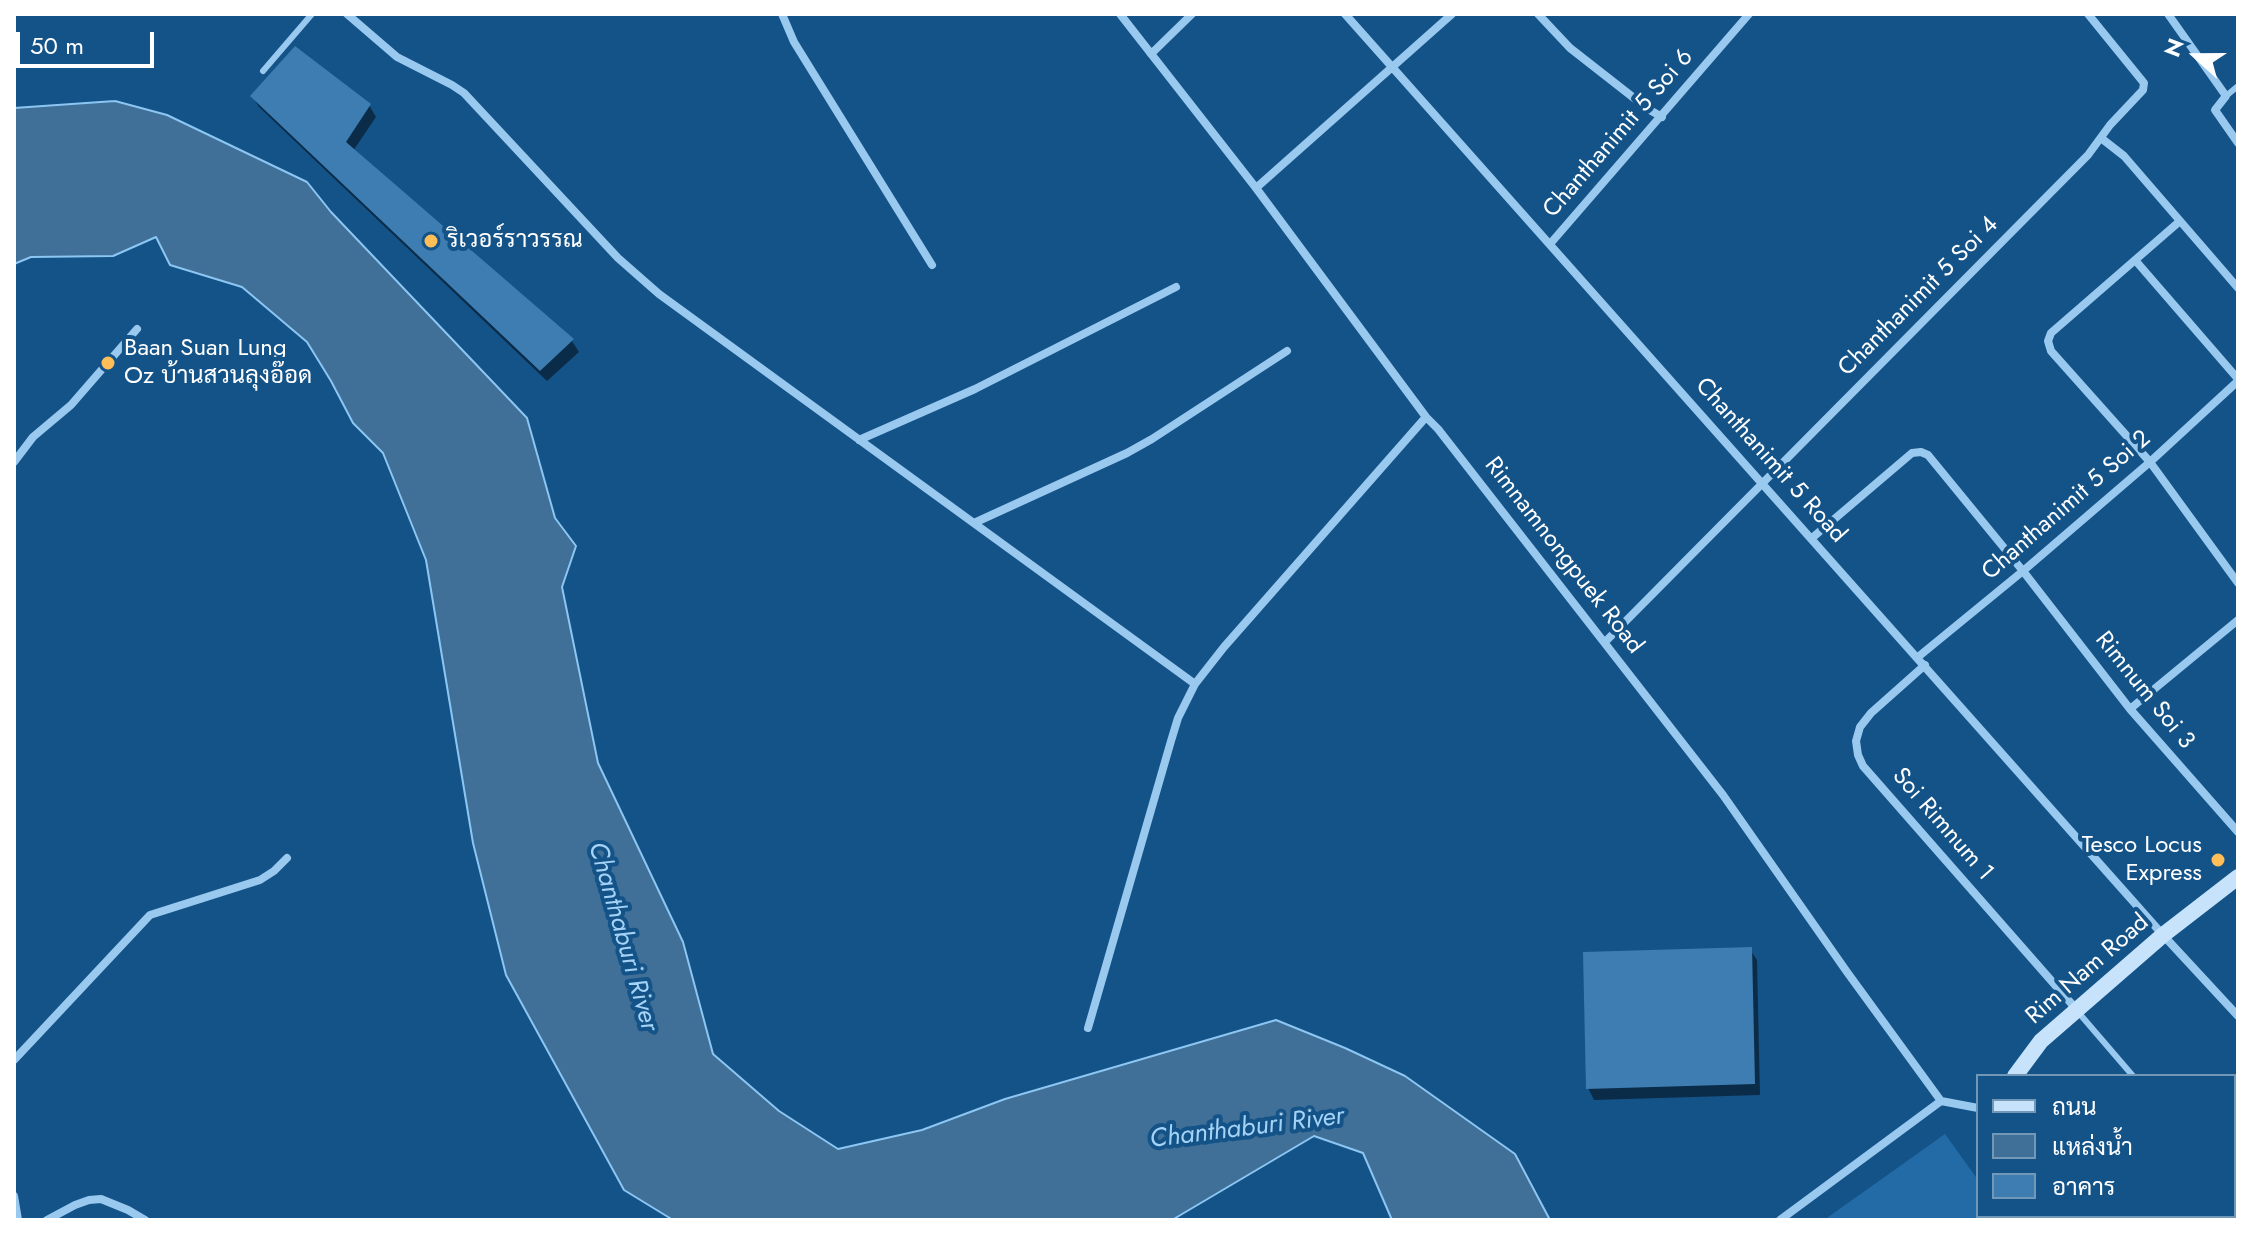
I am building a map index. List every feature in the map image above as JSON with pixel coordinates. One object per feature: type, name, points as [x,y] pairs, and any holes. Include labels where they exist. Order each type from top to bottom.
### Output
[{"type":"main road","name":"Rim Nam Road","points":[[2016,1074],[2041,1041],[2163,935],[2238,877]]},
{"type":"street","points":[[347,14],[397,57],[464,93],[618,258],[659,294],[1195,684]]},
{"type":"street","points":[[782,14],[794,42],[932,265]]},
{"type":"street","name":"Rimnamnongpuek Road","points":[[1120,14],[1256,188],[1426,417],[1723,795],[1941,1101]]},
{"type":"street","points":[[1151,54],[1192,14]]},
{"type":"street","name":"Chanthanimit 5 Road","points":[[1345,14],[2238,1016]]},
{"type":"street","points":[[1256,188],[1452,14]]},
{"type":"street","points":[[1538,14],[1570,48],[1662,117]]},
{"type":"street","name":"Chanthanimit 5 Soi 6","points":[[1550,244],[1749,14]]},
{"type":"street","name":"Chanthanimit 5 Soi 4","points":[[1605,642],[2088,155],[2110,125],[2143,90],[2145,84],[2088,14]]},
{"type":"street","points":[[2168,14],[2226,96],[2215,110],[2238,143]]},
{"type":"street","points":[[2101,138],[2124,156],[2238,288]]},
{"type":"street","points":[[2180,221],[2051,333],[2048,341],[2051,351],[2150,462],[2238,583]]},
{"type":"street","points":[[2135,260],[2238,380]]},
{"type":"street","points":[[859,440],[975,389],[1176,287]]},
{"type":"street","points":[[14,462],[33,437],[71,405],[137,329]]},
{"type":"street","points":[[974,523],[1127,453],[1287,351]]},
{"type":"street","name":"Chanthanimit 5 Soi 2","points":[[1918,657],[2150,462],[2238,380]]},
{"type":"street","points":[[1088,1028],[1178,718],[1195,684],[1426,417]]},
{"type":"street","name":"Rimnum Soi 3","points":[[1812,538],[1912,453],[1928,455],[2130,709],[2238,832]]},
{"type":"street","points":[[2130,709],[2238,620]]},
{"type":"street","name":"Soi Rimnum 1","points":[[1925,665],[1871,713],[1860,727],[1856,741],[1858,755],[1863,766],[2077,1010]]},
{"type":"street","points":[[14,1060],[150,915],[260,880],[287,858]]},
{"type":"street","points":[[1780,1220],[1941,1101],[1976,1108]]},
{"type":"street","points":[[14,1196],[18,1220]]},
{"type":"street","points":[[47,1220],[75,1205],[101,1199],[145,1220]]},
{"type":"lane","points":[[263,71],[312,14]]},
{"type":"lane","points":[[2226,96],[2238,86]]},
{"type":"lane","points":[[2077,1010],[2131,1074]]},
{"type":"shaded area","points":[[1945,1134],[1976,1177],[1976,1218],[2007,1220],[1824,1220]]},
{"type":"water","name":"Chanthaburi River","points":[[115,101],[167,115],[307,182],[331,212],[527,418],[555,518],[576,546],[562,587],[598,763],[683,942],[713,1054],[779,1111],[838,1149],[922,1130],[1005,1099],[1276,1020],[1405,1076],[1515,1154],[1550,1220],[1392,1220],[1363,1153],[1314,1136],[1172,1220],[673,1220],[624,1190],[506,975],[473,843],[426,560],[383,453],[353,423],[307,342],[242,287],[170,265],[156,237],[113,256],[31,257],[14,264],[14,108]]},
{"type":"building","name":"ริเวอร์ราวรรณ","points":[[295,46],[371,104],[346,142],[574,339],[540,371],[250,96]]},
{"type":"building","points":[[1752,947],[1755,1084],[1586,1089],[1583,952]]},
{"type":"place","name":"ริเวอร์ราวรรณ","points":[[431,241]]},
{"type":"place","name":"Baan Suan Lung Oz บ้านสวนลุงอ๊อด","points":[[108,363]]},
{"type":"place","name":"Tesco Locus Express","points":[[2218,860]]}]
